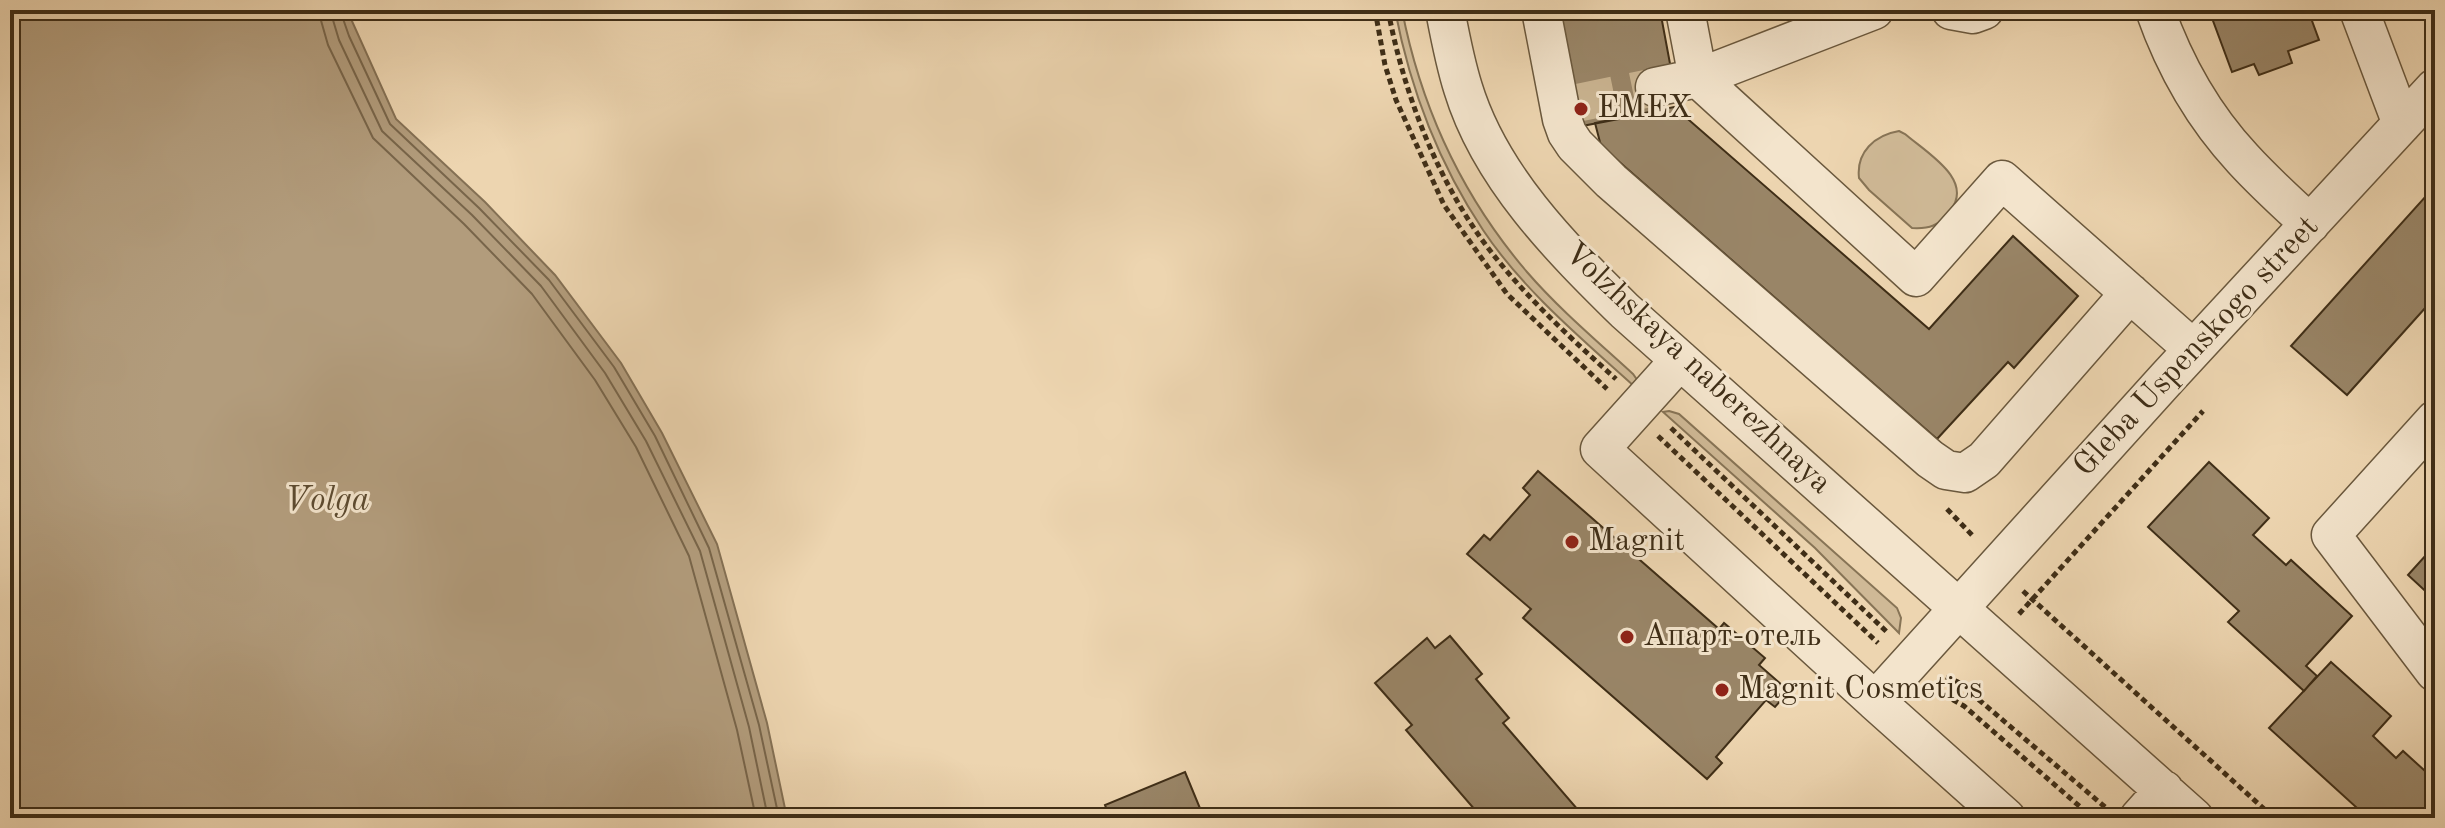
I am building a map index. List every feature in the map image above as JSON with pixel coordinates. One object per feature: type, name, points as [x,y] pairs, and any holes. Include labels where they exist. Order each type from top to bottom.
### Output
[{"type":"street","name":"Volzhskaya naberezhnaya","points":[[1445,10],[1463,90],[1484,138],[1517,191],[1573,261],[2194,818]]},
{"type":"street","points":[[1685,10],[1698,78],[1916,277],[2002,180],[2193,349]]},
{"type":"street","points":[[1655,87],[1698,78],[1874,10]]},
{"type":"street","points":[[1951,10],[1973,14],[1984,10]]},
{"type":"street","points":[[2155,10],[2166,42],[2204,110],[2241,158],[2310,224]]},
{"type":"street","points":[[2359,10],[2402,124]]},
{"type":"street","points":[[1548,12],[1568,105],[1567,133],[1575,145],[1611,181],[1946,470],[1965,473],[1984,460],[2130,293]]},
{"type":"street","name":"Gleba Uspenskogo street","points":[[1875,701],[2193,349],[2435,88]]},
{"type":"street","points":[[1680,360],[1600,449],[2006,818]]},
{"type":"street","points":[[2435,420],[2331,535],[2435,672]]},
{"type":"street","points":[[2123,813],[2164,790]]},
{"type":"path","points":[[1375,10],[1385,65],[1396,100],[1444,205],[1507,294],[1637,407],[1910,662],[1921,682],[1964,706],[2093,818]]},
{"type":"path","points":[[1388,10],[1407,92],[1432,149],[1479,236],[1518,284],[1637,407],[1910,662],[1958,682],[2123,813]]},
{"type":"path","points":[[1958,682],[2203,411]]},
{"type":"path","points":[[1998,564],[2031,600],[2274,818]]},
{"type":"shaded area","points":[[1395,10],[1402,10],[1410,46],[1433,116],[1464,182],[1483,213],[1539,286],[1633,374],[1638,381],[1635,387],[1574,332],[1516,273],[1467,205],[1428,124],[1409,68]]},
{"type":"shaded area","points":[[1899,131],[1945,168],[1957,189],[1950,211],[1933,226],[1912,228],[1859,178],[1861,160],[1869,146],[1882,136]]},
{"type":"shaded area","points":[[1663,412],[1679,414],[1897,608],[1901,618],[1899,633],[1815,548]]},
{"type":"water","name":"Volga","points":[[10,10],[347,10],[396,119],[485,202],[555,275],[621,363],[662,433],[717,544],[767,723],[787,818],[10,818]]},
{"type":"building","points":[[1560,10],[1660,10],[1671,69],[1655,87],[1661,111],[1582,126]]},
{"type":"building","points":[[2209,10],[2308,10],[2319,40],[2288,51],[2292,63],[2259,75],[2254,64],[2232,72]]},
{"type":"building","points":[[1674,107],[1929,329],[2013,236],[2078,296],[2014,368],[2008,362],[1937,439],[1601,146],[1595,123]]},
{"type":"building","points":[[2435,186],[2435,297],[2347,395],[2291,346]]},
{"type":"building","points":[[2209,462],[2269,518],[2253,535],[2286,565],[2291,560],[2352,616],[2306,666],[2317,676],[2304,691],[2228,622],[2239,611],[2148,527]]},
{"type":"building","points":[[1538,471],[1719,629],[1724,623],[1765,658],[1759,665],[1789,691],[1775,707],[1766,700],[1716,757],[1722,763],[1707,779],[1523,618],[1531,609],[1467,554],[1484,535],[1490,540],[1530,495],[1523,488]]},
{"type":"building","points":[[2435,545],[2435,600],[2408,575]]},
{"type":"building","points":[[1450,636],[1482,674],[1476,679],[1509,718],[1503,723],[1585,818],[1482,818],[1406,730],[1412,725],[1375,683],[1427,638],[1435,648]]},
{"type":"building","points":[[2331,662],[2391,716],[2373,736],[2396,758],[2403,751],[2435,780],[2435,818],[2346,818],[2356,807],[2269,728]]},
{"type":"building","points":[[1185,772],[1204,818],[1110,818],[1105,805]]},
{"type":"tunnel","points":[[1577,103],[1655,87]]},
{"type":"place","name":"EMEX","points":[[1581,109]]},
{"type":"place","name":"Magnit","points":[[1572,542]]},
{"type":"place","name":"Апарт-отель","points":[[1627,637]]},
{"type":"place","name":"Magnit Cosmetics","points":[[1722,690]]}]
